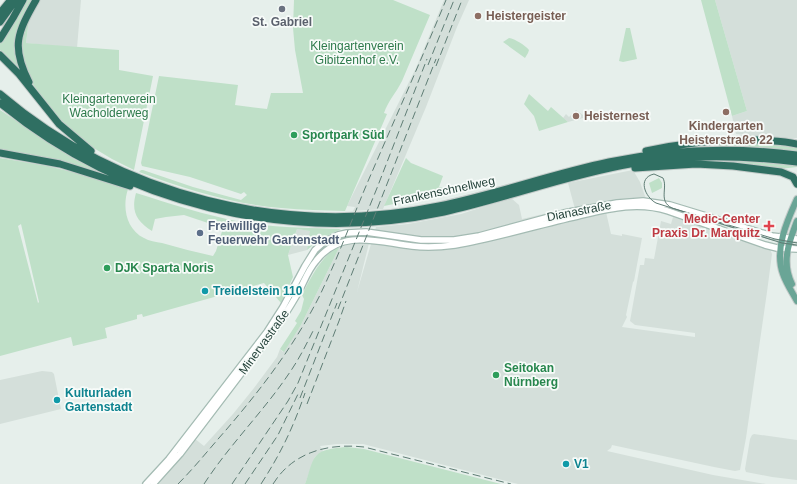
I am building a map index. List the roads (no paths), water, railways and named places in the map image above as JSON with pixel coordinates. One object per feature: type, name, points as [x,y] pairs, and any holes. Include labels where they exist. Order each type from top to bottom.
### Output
[{"type":"highway","points":[[0,13],[10,0]]},
{"type":"highway","points":[[0,22],[16,0]]},
{"type":"highway","points":[[0,32],[23,0]]},
{"type":"highway","points":[[0,38],[14,18],[23,0]]},
{"type":"highway","points":[[35,95],[21,66],[18,38],[36,0]]},
{"type":"highway","points":[[0,55],[19,74],[59,124],[101,161]]},
{"type":"highway","name":"Frankenschnellweg","points":[[0,94],[51,132],[101,161],[125,179]]},
{"type":"highway","name":"Frankenschnellweg","points":[[0,103],[51,141],[88,162],[155,192],[204,207],[254,217],[306,223],[355,223],[398,220],[449,211],[610,165],[628,165],[667,159],[719,156],[797,162]]},
{"type":"highway","points":[[0,109],[34,132],[51,141]]},
{"type":"highway","points":[[610,165],[630,154],[702,142],[747,140],[796,144]]},
{"type":"highway","name":"Frankenschnellweg","points":[[142,186],[246,209],[300,216],[350,217],[394,213],[440,206],[653,154],[702,150],[747,150],[797,155]]},
{"type":"highway","points":[[2,154],[60,164],[125,179],[142,186]]},
{"type":"highway","points":[[610,165],[622,170],[696,164],[733,166],[781,172],[797,171]]},
{"type":"highway","points":[[781,172],[793,177],[797,184]]},
{"type":"main road","points":[[797,199],[783,238],[789,279],[797,294]]},
{"type":"main road","name":"Dianastraße","points":[[373,233],[420,240],[454,240],[482,235],[557,215],[617,203],[643,201],[670,205],[716,220],[783,238],[794,239]]},
{"type":"main road","name":"Dianastraße","points":[[394,243],[422,246],[455,245],[593,212],[625,206],[639,206],[653,207],[668,211],[759,243],[797,249]]},
{"type":"main road","points":[[797,222],[794,239],[784,248],[780,261],[782,272],[797,301]]},
{"type":"main road","name":"Minervastraße","points":[[146,484],[181,444],[272,325],[287,301],[305,266],[317,248],[327,240],[341,234],[360,232],[373,233]]},
{"type":"main road","name":"Minervastraße","points":[[153,484],[180,454],[275,329],[288,310],[309,271],[320,255],[334,245],[350,240],[365,239],[394,243]]},
{"type":"tram line","points":[[797,243],[775,239],[672,208],[665,202],[663,178],[654,174],[649,176],[644,183],[646,192],[656,203],[782,243],[797,245]]},
{"type":"railway","points":[[178,484],[226,430],[265,382],[299,333],[319,297],[446,0]]},
{"type":"railway","points":[[428,65],[454,0]]},
{"type":"railway","points":[[436,66],[462,0]]},
{"type":"railway","points":[[232,484],[288,401],[298,383],[377,188],[427,59]]},
{"type":"railway","points":[[338,309],[436,59]]},
{"type":"railway","points":[[307,404],[346,301]]},
{"type":"railway","points":[[300,398],[337,303]]},
{"type":"railway","points":[[204,484],[214,469],[280,386],[296,362],[313,331]]},
{"type":"railway","points":[[245,484],[278,435],[299,392]]},
{"type":"railway","points":[[261,484],[275,462],[286,440],[305,393]]},
{"type":"railway","points":[[273,484],[281,473],[301,457],[312,452],[325,449],[351,446],[364,447],[511,484]]},
{"type":"place","name":"St. Gabriel","points":[[282,9]]},
{"type":"place","name":"Heistergeister","points":[[478,16]]},
{"type":"place","name":"Kindergarten Heisterstraße 22","points":[[726,112]]},
{"type":"place","name":"Heisternest","points":[[576,116]]},
{"type":"place","name":"Sportpark Süd","points":[[294,135]]},
{"type":"place","name":"Medic-Center Praxis Dr. Marquitz","points":[[769,226]]},
{"type":"place","name":"Freiwillige Feuerwehr Gartenstadt","points":[[200,233]]},
{"type":"place","name":"DJK Sparta Noris","points":[[107,268]]},
{"type":"place","name":"Treidelstein 110","points":[[205,291]]},
{"type":"place","name":"Seitokan Nürnberg","points":[[496,375]]},
{"type":"place","name":"Kulturladen Gartenstadt","points":[[57,400]]},
{"type":"place","name":"V1","points":[[566,464]]},
{"type":"park label","name":"Kleingartenverein Gibitzenhof e.V.","points":[[357,53]]},
{"type":"park label","name":"Kleingartenverein Wacholderweg","points":[[109,106]]}]
